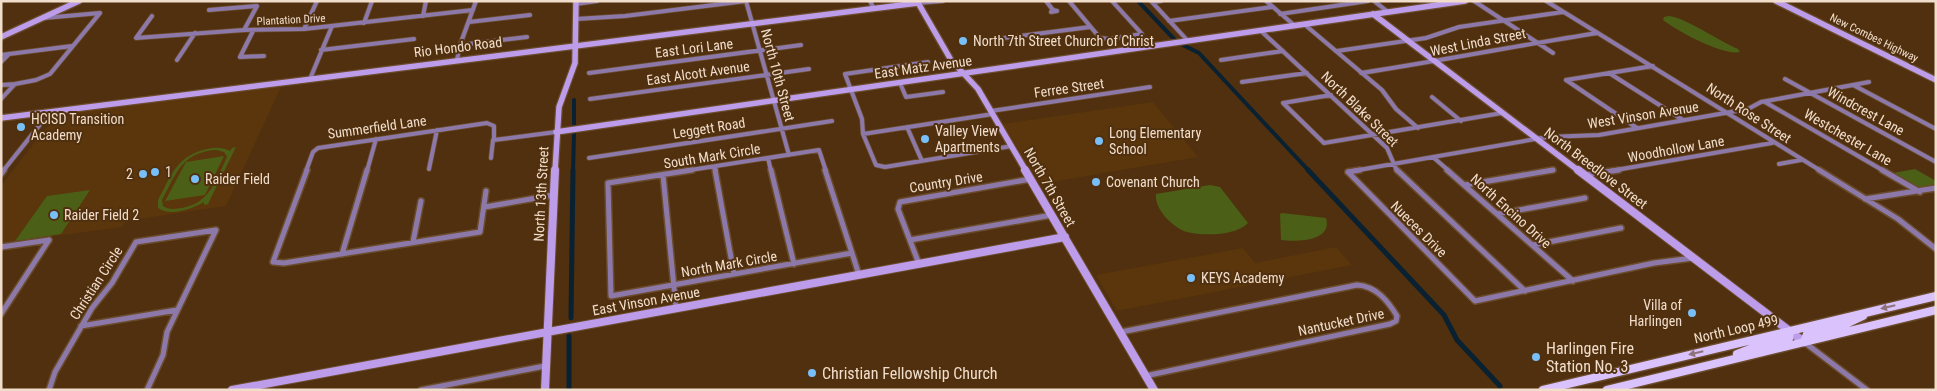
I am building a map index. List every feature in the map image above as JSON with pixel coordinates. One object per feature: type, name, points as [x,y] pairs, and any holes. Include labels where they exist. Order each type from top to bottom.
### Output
[{"type":"main road","name":"North Loop 499","points":[[1543,390],[1575,386],[1936,296]]},
{"type":"main road","name":"North Loop 499","points":[[1607,390],[1936,310]]},
{"type":"main road","points":[[1804,342],[1807,334],[1842,326],[1871,311]]},
{"type":"main road","points":[[1722,362],[1755,347],[1788,339],[1790,331]]},
{"type":"street","points":[[1,37],[79,1]]},
{"type":"street","points":[[304,29],[317,1]]},
{"type":"street","points":[[364,23],[372,1]]},
{"type":"street","points":[[423,16],[426,1]]},
{"type":"street","points":[[457,60],[460,45],[476,1]]},
{"type":"street","points":[[576,3],[597,1]]},
{"type":"street","points":[[576,19],[618,17],[746,1]]},
{"type":"street","name":"North 10th Street","points":[[746,1],[789,155]]},
{"type":"street","points":[[870,1],[873,7]]},
{"type":"street","points":[[917,2],[943,1]]},
{"type":"street","points":[[1046,1],[1053,10]]},
{"type":"street","points":[[1069,1],[1095,34],[1103,38],[1142,34],[1112,1]]},
{"type":"street","points":[[1151,2],[1161,1]]},
{"type":"street","points":[[1266,1],[1294,25]]},
{"type":"street","points":[[1280,14],[1368,1]]},
{"type":"street","points":[[1374,1],[1388,12]]},
{"type":"street","name":"East Matz Avenue","points":[[556,132],[1465,1]]},
{"type":"street","points":[[1474,1],[1553,53]]},
{"type":"street","name":"North Rose Street","points":[[1546,1],[1653,66],[1772,143],[1906,224],[1936,249]]},
{"type":"street","name":"New Combes Highway","points":[[1776,1],[1936,80]]},
{"type":"street","name":"Rio Hondo Road","points":[[1,118],[917,2]]},
{"type":"street","name":"North 7th Street","points":[[917,2],[951,60],[978,89],[1154,390]]},
{"type":"street","points":[[1151,2],[1188,41]]},
{"type":"street","name":"North 13th Street","points":[[545,390],[556,132],[559,107],[575,63],[576,3]]},
{"type":"street","points":[[209,10],[257,6],[244,30]]},
{"type":"street","points":[[1169,21],[1272,7]]},
{"type":"street","name":"Plantation Drive","points":[[152,16],[136,38],[244,30],[304,29],[473,10]]},
{"type":"street","points":[[1337,51],[1438,36],[1459,27],[1563,12]]},
{"type":"street","points":[[1,85],[32,81],[47,75],[100,13],[42,18]]},
{"type":"street","name":"North Breedlove Street","points":[[1373,14],[1804,342]]},
{"type":"street","points":[[469,22],[530,15]]},
{"type":"street","points":[[1304,24],[1382,90],[1396,109],[1418,128]]},
{"type":"street","points":[[310,79],[332,26]]},
{"type":"street","points":[[1004,38],[1090,27]]},
{"type":"street","name":"North Blake Street","points":[[1260,30],[1374,135],[1391,152],[1397,171],[1525,291]]},
{"type":"street","points":[[253,31],[240,57],[264,56]]},
{"type":"street","points":[[178,60],[195,33]]},
{"type":"street","name":"West Linda Street","points":[[1361,73],[1598,33]]},
{"type":"street","points":[[460,45],[528,37]]},
{"type":"street","points":[[321,50],[414,39]]},
{"type":"street","name":"East Lori Lane","points":[[589,73],[801,45]]},
{"type":"street","points":[[1,55],[72,46]]},
{"type":"street","points":[[1220,60],[1283,51]]},
{"type":"street","points":[[1,62],[9,54]]},
{"type":"street","points":[[928,62],[846,73],[845,75],[862,119],[863,134],[875,164],[880,166],[922,161],[1012,146]]},
{"type":"street","points":[[1637,128],[1566,80],[1653,66]]},
{"type":"street","name":"East Alcott Avenue","points":[[590,99],[809,69]]},
{"type":"street","points":[[1242,82],[1307,73]]},
{"type":"street","points":[[1610,73],[1683,120]]},
{"type":"street","name":"Windcrest Lane","points":[[1785,79],[1936,162]]},
{"type":"street","name":"West Vinson Avenue","points":[[1348,172],[1537,139],[1559,136],[1599,135],[1727,113],[1748,109],[1765,102],[1869,82]]},
{"type":"street","points":[[900,83],[906,97],[943,92]]},
{"type":"street","points":[[1,99],[16,84]]},
{"type":"street","points":[[1854,86],[1936,129]]},
{"type":"street","name":"Ferree Street","points":[[863,134],[1150,87]]},
{"type":"street","points":[[1331,95],[1283,103],[1324,144],[1502,113]]},
{"type":"street","points":[[1432,97],[1461,121]]},
{"type":"street","name":"Westchester Lane","points":[[1765,102],[1920,192]]},
{"type":"street","points":[[1,174],[50,112]]},
{"type":"street","name":"Leggett Road","points":[[589,158],[832,121]]},
{"type":"street","name":"Summerfield Lane","points":[[342,254],[284,263],[273,262],[315,150],[325,146],[490,124],[494,126],[493,140]]},
{"type":"street","points":[[907,128],[922,161]]},
{"type":"street","points":[[429,169],[437,130]]},
{"type":"street","points":[[490,158],[493,140],[556,132]]},
{"type":"street","points":[[376,139],[342,254],[480,232],[486,191]]},
{"type":"street","name":"Woodhollow Lane","points":[[1584,175],[1630,169],[1772,143]]},
{"type":"street","name":"South Mark Circle","points":[[611,296],[608,183],[819,150],[852,253]]},
{"type":"street","name":"North Encino Drive","points":[[1433,157],[1573,281]]},
{"type":"street","points":[[768,158],[794,264]]},
{"type":"street","points":[[1779,164],[1801,160]]},
{"type":"street","points":[[716,167],[734,274]]},
{"type":"street","points":[[1465,185],[1553,170]]},
{"type":"street","name":"Nueces Drive","points":[[1348,172],[1475,301],[1525,291]]},
{"type":"street","points":[[663,175],[676,308]]},
{"type":"street","name":"Country Drive","points":[[919,264],[898,209],[900,202],[1031,179]]},
{"type":"street","points":[[1865,199],[1892,194],[1920,192],[1936,188]]},
{"type":"street","points":[[484,207],[553,195]]},
{"type":"street","points":[[1497,214],[1585,198]]},
{"type":"street","points":[[413,242],[421,201]]},
{"type":"street","points":[[910,240],[1052,215]]},
{"type":"street","points":[[1533,245],[1621,228]]},
{"type":"street","name":"Christian Circle","points":[[49,390],[55,372],[81,326],[92,308],[112,283],[136,242],[216,230],[177,310]]},
{"type":"street","name":"East Vinson Avenue","points":[[232,390],[1065,237]]},
{"type":"street","points":[[1,247],[49,240],[1,314]]},
{"type":"street","points":[[852,253],[859,275]]},
{"type":"street","name":"North Mark Circle","points":[[611,296],[852,253]]},
{"type":"street","points":[[1525,291],[1654,264],[1694,258]]},
{"type":"street","name":"Nantucket Drive","points":[[1121,332],[1358,285],[1367,285],[1374,290],[1397,316],[1396,321],[1390,324],[1145,376]]},
{"type":"street","points":[[81,326],[177,310]]},
{"type":"street","points":[[147,390],[163,354],[165,337],[177,310]]},
{"type":"street","points":[[1804,342],[1866,390]]},
{"type":"street","points":[[421,390],[545,366]]},
{"type":"shaded area","points":[[282,85],[226,206],[126,221],[122,227],[1,243],[1,186],[57,113]]},
{"type":"shaded area","name":"Long Elementary School","points":[[1153,102],[1198,157],[1040,184],[1003,124]]},
{"type":"shaded area","name":"KEYS Academy","points":[[1336,247],[1352,265],[1117,311],[1096,275],[1243,248],[1255,263]]},
{"type":"green space","points":[[1664,17],[1676,17],[1693,25],[1738,49],[1740,52],[1712,47],[1689,36],[1663,20]]},
{"type":"green space","points":[[236,147],[208,204],[204,205],[204,202],[175,212],[163,211],[158,208],[158,200],[171,175],[182,161],[197,152],[207,149],[218,148],[230,151]],"holes":[[[216,150],[224,152],[227,157],[206,196],[192,205],[182,208],[170,209],[163,206],[162,200],[176,173],[188,160],[204,152]]]},
{"type":"green space","name":"Raider Field","points":[[224,156],[205,195],[165,201],[186,162]]},
{"type":"green space","points":[[1915,169],[1936,181],[1936,184],[1919,188],[1893,173]]},
{"type":"green space","points":[[1210,185],[1220,187],[1248,223],[1228,233],[1187,232],[1171,222],[1158,206],[1156,194]]},
{"type":"green space","name":"Raider Field 2","points":[[90,190],[61,234],[15,241],[47,196]]},
{"type":"green space","points":[[1280,214],[1326,218],[1327,226],[1324,232],[1312,239],[1281,240]]},
{"type":"waterway","points":[[1138,1],[1175,40]]},
{"type":"waterway","points":[[1183,45],[1199,53],[1309,171]]},
{"type":"waterway","points":[[574,100],[574,124]]},
{"type":"waterway","points":[[573,171],[574,134]]},
{"type":"waterway","points":[[571,318],[573,170]]},
{"type":"waterway","points":[[1308,170],[1444,315],[1457,340],[1500,386]]},
{"type":"waterway","points":[[569,336],[569,390]]},
{"type":"place","name":"North 7th Street Church of Christ","points":[[963,41]]},
{"type":"place","name":"HCISD Transition Academy","points":[[21,127]]},
{"type":"place","name":"Valley View Apartments","points":[[925,139]]},
{"type":"place","name":"Long Elementary School","points":[[1099,141]]},
{"type":"place","name":"1","points":[[155,172]]},
{"type":"place","name":"2","points":[[143,174]]},
{"type":"place","name":"Raider Field","points":[[195,179]]},
{"type":"place","name":"Covenant Church","points":[[1096,182]]},
{"type":"place","name":"Raider Field 2","points":[[54,215]]},
{"type":"place","name":"KEYS Academy","points":[[1191,278]]},
{"type":"place","name":"Villa of Harlingen","points":[[1692,313]]},
{"type":"place","name":"Harlingen Fire Station No. 3","points":[[1536,357]]},
{"type":"place","name":"Christian Fellowship Church","points":[[812,373]]}]
